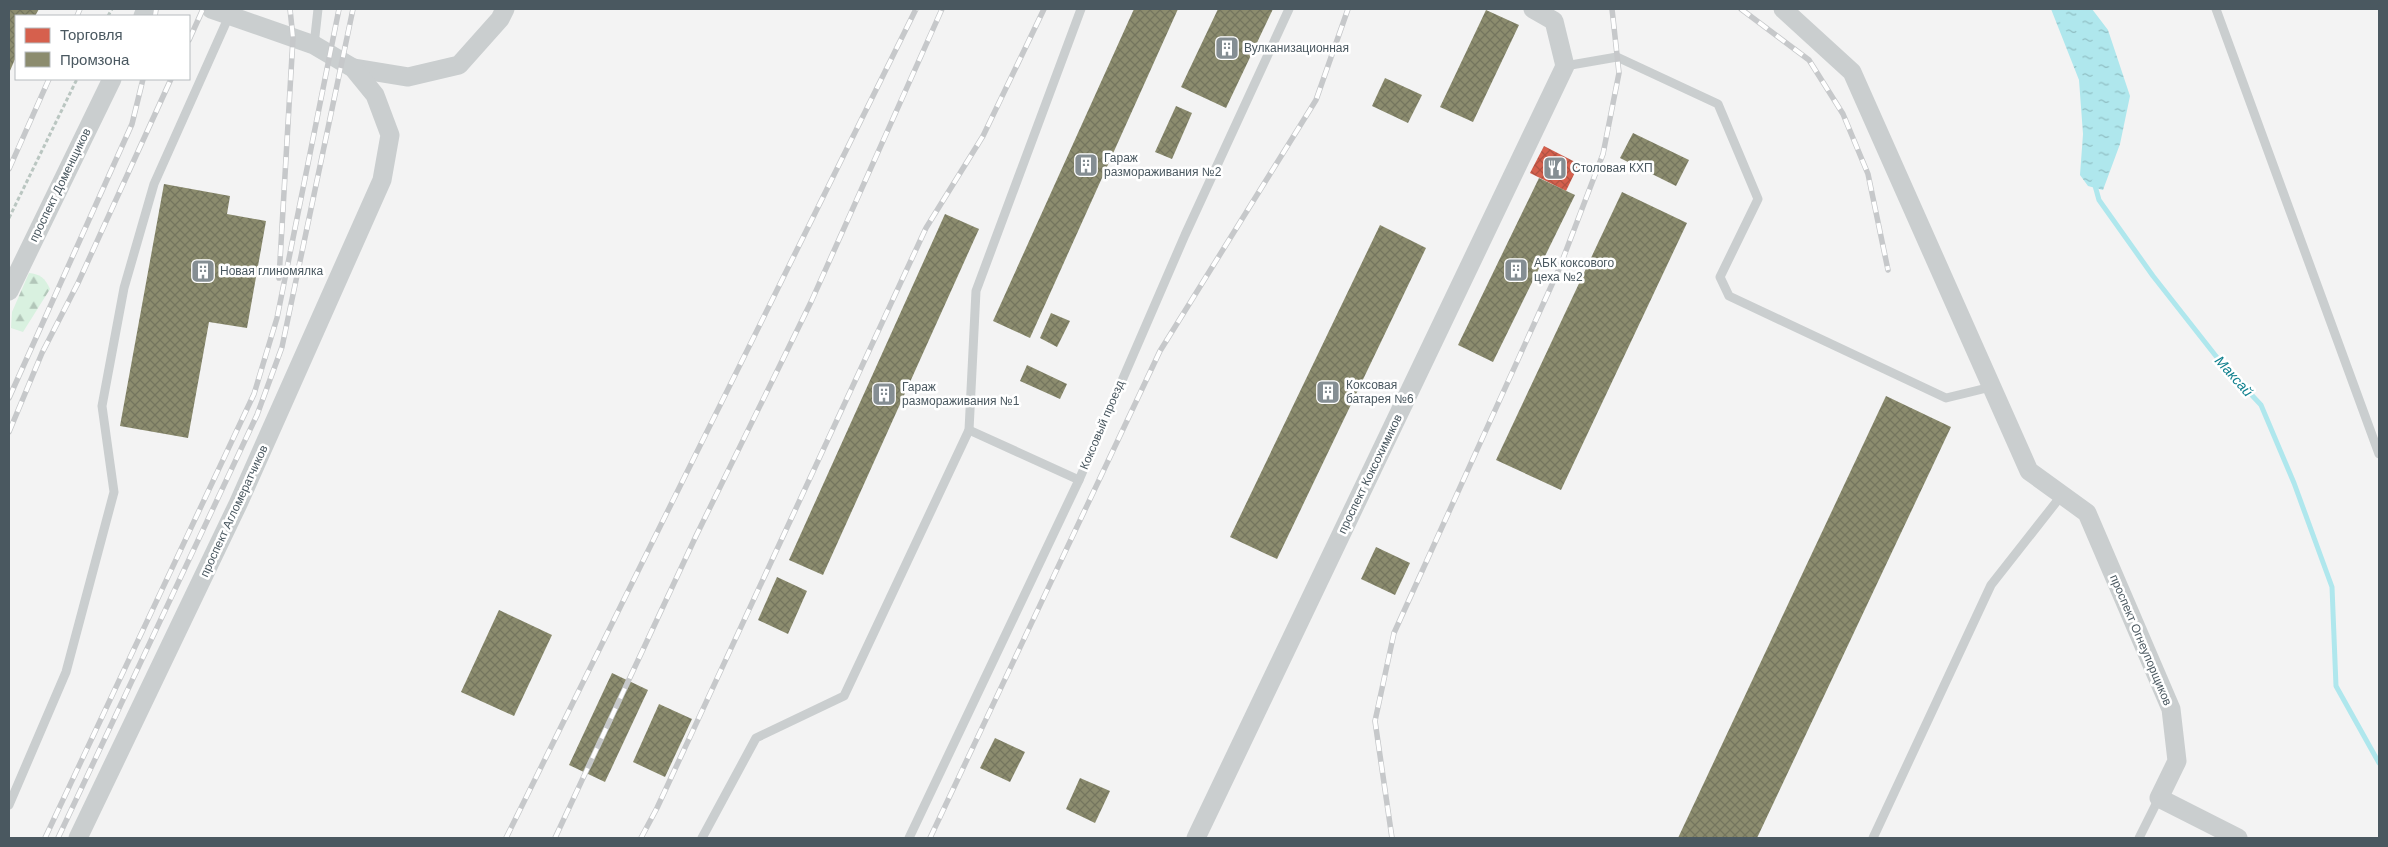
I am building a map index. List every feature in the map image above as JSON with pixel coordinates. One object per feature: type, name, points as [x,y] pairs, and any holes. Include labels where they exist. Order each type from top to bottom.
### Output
[{"type":"street","points":[[211,9],[314,45],[353,68],[408,76],[459,65],[500,19],[504,9]]},
{"type":"street","points":[[1534,9],[1554,21],[1566,66]]},
{"type":"street","points":[[1783,9],[1852,72],[2029,471],[2061,496]]},
{"type":"street","name":"проспект Коксохимиков","points":[[1196,838],[1566,66]]},
{"type":"street","name":"проспект Агломератчиков","points":[[78,838],[238,504],[382,180],[390,135],[375,95],[353,68]]},
{"type":"street","name":"проспект Доменщиков","points":[[9,289],[112,80]]},
{"type":"street","name":"проспект Огнеупорщиков","points":[[2061,496],[2087,513],[2171,710],[2177,761],[2159,798]]},
{"type":"street","points":[[2159,798],[2238,838]]},
{"type":"lane","points":[[314,45],[318,9]]},
{"type":"lane","points":[[702,838],[756,738],[844,696],[969,430],[976,291],[1081,9]]},
{"type":"lane","name":"Коксовый проезд","points":[[909,838],[1079,480],[1185,235],[1289,9]]},
{"type":"lane","points":[[2216,9],[2379,454]]},
{"type":"lane","points":[[9,805],[66,672],[114,492],[102,406],[124,288],[154,184],[229,16]]},
{"type":"lane","points":[[1566,66],[1618,57],[1718,104],[1758,199],[1720,277],[1730,296],[1946,398],[1991,387]]},
{"type":"lane","points":[[969,430],[1079,480]]},
{"type":"lane","points":[[1873,838],[1991,585],[2061,496]]},
{"type":"lane","points":[[2139,838],[2159,798]]},
{"type":"path","points":[[9,218],[77,80]]},
{"type":"green space","points":[[29,273],[42,277],[50,289],[23,332],[11,328],[12,312]]},
{"type":"water","points":[[2051,9],[2092,9],[2108,30],[2130,96],[2120,144],[2103,190],[2088,186],[2080,175],[2083,134],[2079,80]]},
{"type":"building: Торговля","name":"Столовая КХП","points":[[1544,146],[1579,164],[1566,191],[1530,173]]},
{"type":"building: Промзона","points":[[9,9],[39,9],[36,15],[15,15],[15,59],[9,73]]},
{"type":"building: Промзона","name":"Гараж размораживания №2","points":[[1134,9],[1178,9],[1030,338],[993,321]]},
{"type":"building: Промзона","name":"Вулканизационная","points":[[1218,9],[1273,9],[1226,108],[1181,87]]},
{"type":"building: Промзона","points":[[1486,10],[1519,25],[1473,122],[1440,107]]},
{"type":"building: Промзона","points":[[1385,78],[1422,95],[1408,123],[1372,106]]},
{"type":"building: Промзона","points":[[1176,106],[1192,113],[1172,159],[1155,152]]},
{"type":"building: Промзона","points":[[1633,133],[1689,160],[1676,186],[1620,158]]},
{"type":"building: Промзона","name":"АБК коксового цеха №2","points":[[1539,178],[1575,195],[1493,362],[1458,345]]},
{"type":"building: Промзона","name":"Новая глиномялка","points":[[164,184],[230,196],[227,214],[266,221],[247,328],[209,322],[188,438],[120,426]]},
{"type":"building: Промзона","points":[[1622,192],[1687,223],[1561,490],[1496,460]]},
{"type":"building: Промзона","name":"Гараж размораживания №1","points":[[945,214],[979,229],[823,575],[789,560]]},
{"type":"building: Промзона","name":"Коксовая батарея №6","points":[[1380,225],[1426,248],[1277,559],[1230,537]]},
{"type":"building: Промзона","points":[[1051,313],[1070,321],[1057,347],[1040,338]]},
{"type":"building: Промзона","points":[[1027,365],[1067,384],[1060,399],[1020,381]]},
{"type":"building: Промзона","points":[[1886,396],[1951,427],[1757,838],[1678,838]]},
{"type":"building: Промзона","points":[[1376,547],[1410,563],[1395,595],[1361,579]]},
{"type":"building: Промзона","points":[[777,577],[807,591],[788,634],[758,620]]},
{"type":"building: Промзона","points":[[499,610],[552,635],[514,716],[461,692]]},
{"type":"building: Промзона","points":[[612,673],[648,690],[605,782],[569,765]]},
{"type":"building: Промзона","points":[[659,704],[692,719],[665,777],[633,762]]},
{"type":"building: Промзона","points":[[995,738],[1025,752],[1010,782],[980,768]]},
{"type":"building: Промзона","points":[[1080,778],[1110,791],[1095,823],[1066,809]]},
{"type":"waterway","name":"Максай","points":[[2094,182],[2099,200],[2153,276],[2219,360],[2261,405],[2294,483],[2332,587],[2336,686],[2379,763]]},
{"type":"railway","points":[[77,15],[80,9]]},
{"type":"railway","points":[[155,15],[156,9]]},
{"type":"railway","points":[[190,38],[203,9]]},
{"type":"railway","points":[[279,278],[293,38],[290,9]]},
{"type":"railway","points":[[45,838],[254,394],[277,318],[339,9]]},
{"type":"railway","points":[[58,838],[257,415],[282,347],[353,9]]},
{"type":"railway","points":[[506,838],[916,9]]},
{"type":"railway","points":[[555,838],[696,536],[811,302],[942,9]]},
{"type":"railway","points":[[641,838],[657,808],[926,228],[983,136],[1044,9]]},
{"type":"railway","points":[[930,838],[1160,351],[1316,100],[1348,9]]},
{"type":"railway","points":[[1392,838],[1375,721],[1394,633],[1559,269],[1603,154],[1619,73],[1612,9]]},
{"type":"railway","points":[[1741,9],[1809,60],[1843,114],[1868,174],[1888,270]]},
{"type":"railway","points":[[9,169],[49,80]]},
{"type":"railway","points":[[9,398],[132,124],[143,80]]},
{"type":"railway","points":[[9,432],[42,353],[78,283],[171,80]]},
{"type":"place","name":"Вулканизационная","points":[[1227,48]]},
{"type":"place","name":"Гараж размораживания №2","points":[[1086,165]]},
{"type":"place","name":"Столовая КХП","points":[[1555,168]]},
{"type":"place","name":"АБК коксового цеха №2","points":[[1516,270]]},
{"type":"place","name":"Новая глиномялка","points":[[203,271]]},
{"type":"place","name":"Коксовая батарея №6","points":[[1328,392]]},
{"type":"place","name":"Гараж размораживания №1","points":[[884,394]]}]
